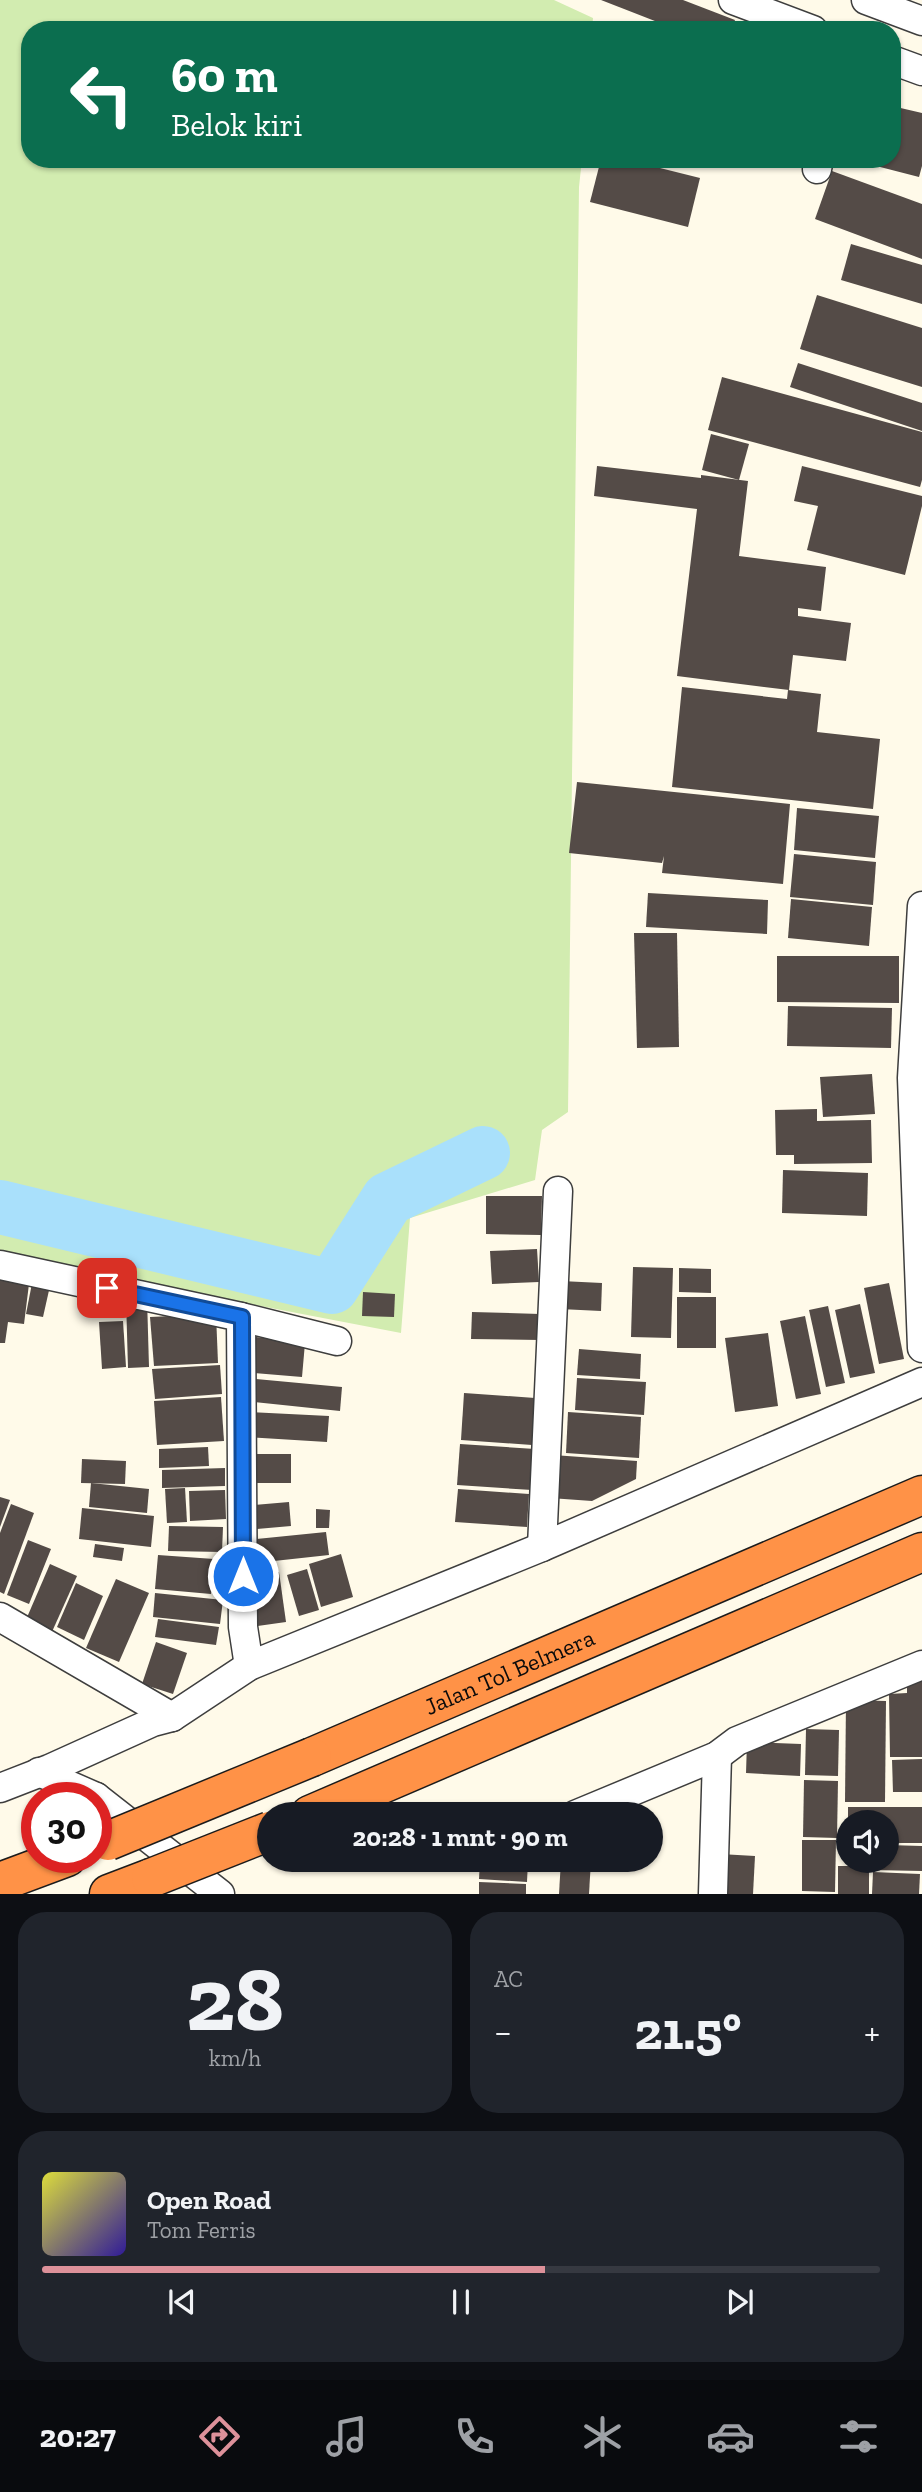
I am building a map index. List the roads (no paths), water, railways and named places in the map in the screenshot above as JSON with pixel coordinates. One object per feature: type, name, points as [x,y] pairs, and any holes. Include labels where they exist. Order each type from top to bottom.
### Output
[{"type":"highway","name":"Jalan Tol Belmera","points":[[112,1839],[312,1757],[922,1495]]},
{"type":"highway","points":[[341,1802],[922,1552]]},
{"type":"highway","points":[[109,1894],[257,1836]]},
{"type":"highway","points":[[0,1882],[24,1873]]},
{"type":"street","points":[[733,0],[789,21]]},
{"type":"street","points":[[866,0],[922,21]]},
{"type":"street","points":[[901,63],[922,71]]},
{"type":"street","points":[[922,906],[912,1078],[922,1348]]},
{"type":"street","points":[[541,1547],[558,1191]]},
{"type":"street","points":[[0,1265],[242,1317],[337,1341]]},
{"type":"street","points":[[242,1317],[243,1627],[248,1666]]},
{"type":"street","points":[[0,1788],[163,1720],[248,1666],[541,1547],[922,1382]]},
{"type":"street","points":[[0,1617],[163,1720]]},
{"type":"street","points":[[607,1802],[718,1756],[737,1741],[922,1665]]},
{"type":"street","points":[[713,1894],[718,1756]]},
{"type":"street","points":[[44,1770],[67,1782]]},
{"type":"street","points":[[112,1810],[220,1894]]},
{"type":"waterway","points":[[0,1207],[332,1287],[388,1199],[483,1153]]}]
